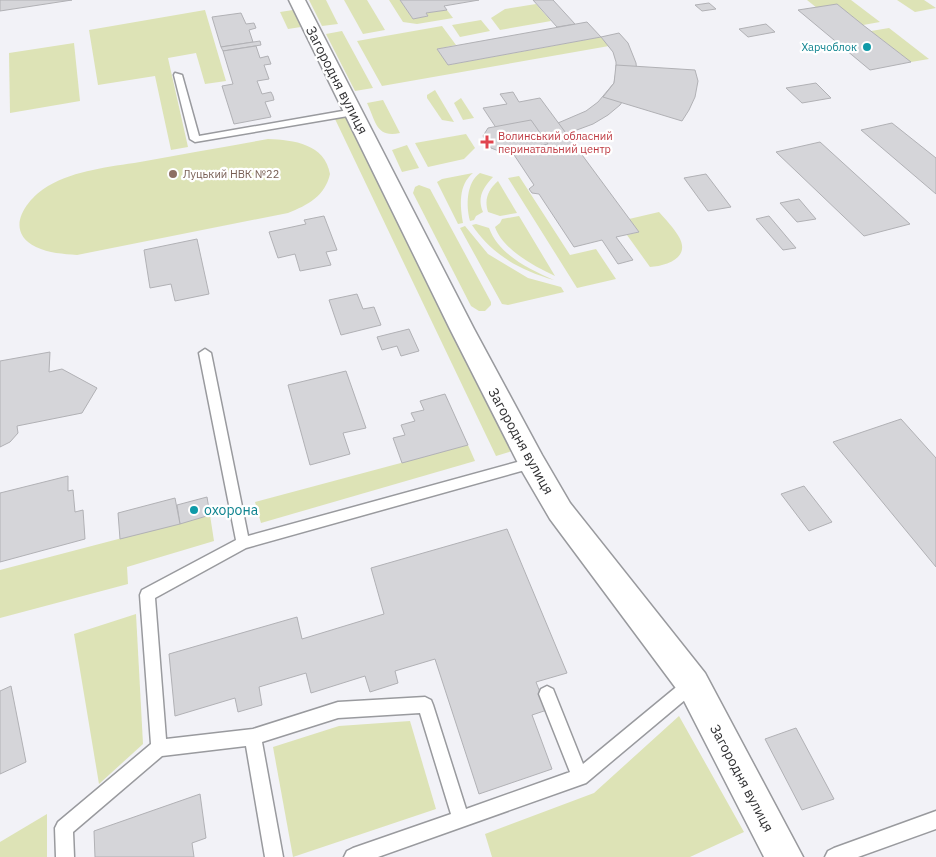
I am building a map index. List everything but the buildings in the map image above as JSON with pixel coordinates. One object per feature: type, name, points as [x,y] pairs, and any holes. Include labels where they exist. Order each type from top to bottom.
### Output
[{"type":"street","name":"Загородня вулиця","points":[[297,0],[462,330],[532,463],[560,511],[693,684],[784,857]]},
{"type":"lane","points":[[178,76],[195,139],[354,112]]},
{"type":"lane","points":[[205,353],[243,543]]},
{"type":"lane","points":[[158,748],[147,595],[243,543],[532,463]]},
{"type":"lane","points":[[353,857],[580,777],[693,684]]},
{"type":"lane","points":[[547,694],[580,777]]},
{"type":"lane","points":[[65,857],[64,828],[158,748],[254,737],[338,710],[425,704],[461,819]]},
{"type":"lane","points":[[254,737],[274,857]]},
{"type":"lane","points":[[834,857],[936,820]]},
{"type":"green space","points":[[309,0],[326,0],[338,24],[322,26]]},
{"type":"green space","points":[[344,0],[367,0],[385,30],[363,34]]},
{"type":"green space","points":[[389,0],[400,0],[413,19],[428,16],[426,13],[447,10],[453,18],[417,24],[403,22]]},
{"type":"green space","points":[[807,0],[851,0],[880,22],[863,25],[837,4],[817,8]]},
{"type":"green space","points":[[897,0],[924,0],[936,8],[915,12]]},
{"type":"green space","points":[[536,4],[551,21],[500,30],[491,18],[505,9]]},
{"type":"green space","points":[[205,10],[226,81],[205,84],[196,53],[168,58],[188,147],[171,150],[155,76],[98,85],[89,30]]},
{"type":"green space","points":[[293,10],[301,27],[288,29],[280,12]]},
{"type":"green space","points":[[481,20],[490,31],[460,37],[452,25]]},
{"type":"green space","points":[[442,26],[456,45],[437,49],[449,65],[601,37],[609,46],[382,86],[357,41]]},
{"type":"green space","points":[[889,28],[929,59],[911,62],[871,31]]},
{"type":"green space","points":[[342,31],[373,88],[355,91],[326,34]]},
{"type":"green space","points":[[74,43],[80,101],[10,113],[9,53]]},
{"type":"green space","points":[[435,90],[454,122],[442,120],[427,98],[427,95]]},
{"type":"green space","points":[[461,98],[474,118],[463,120],[454,103]]},
{"type":"green space","points":[[383,100],[400,133],[392,134],[381,131],[375,122],[367,103]]},
{"type":"green space","points":[[347,117],[512,451],[496,456],[335,119]]},
{"type":"green space","points":[[466,134],[475,148],[464,159],[428,167],[415,143]]},
{"type":"green space","points":[[268,139],[298,143],[315,150],[327,164],[330,174],[328,182],[315,199],[288,213],[77,255],[41,249],[26,240],[21,233],[19,224],[21,215],[32,199],[48,186],[70,176]]},
{"type":"green space","points":[[407,145],[419,168],[402,172],[392,150]]},
{"type":"green space","points":[[473,173],[462,190],[461,210],[463,223],[458,224],[437,182],[442,179]]},
{"type":"green space","points":[[480,173],[493,177],[482,193],[481,207],[483,212],[470,221],[468,195],[475,177]]},
{"type":"green space","points":[[519,176],[570,255],[596,249],[616,279],[577,288],[508,178]]},
{"type":"green space","points":[[498,181],[517,213],[500,216],[488,212],[486,203],[488,195]]},
{"type":"green space","points":[[419,185],[430,189],[491,302],[491,305],[485,311],[479,311],[471,306],[413,193],[415,187]]},
{"type":"green space","points":[[659,212],[679,237],[682,250],[675,260],[663,265],[650,267],[627,235],[639,232],[629,219]]},
{"type":"green space","points":[[519,216],[555,276],[520,256],[499,235],[495,227],[502,219]]},
{"type":"green space","points":[[476,224],[489,228],[500,246],[516,260],[554,280],[518,266],[498,253],[488,245],[472,225]]},
{"type":"green space","points":[[465,226],[488,254],[528,278],[561,287],[564,292],[508,305],[502,304],[460,228]]},
{"type":"green space","points":[[468,445],[475,461],[261,523],[255,502]]},
{"type":"green space","points":[[210,515],[214,541],[127,567],[128,584],[0,618],[0,570]]},
{"type":"green space","points":[[136,614],[143,744],[99,784],[74,634]]},
{"type":"green space","points":[[679,716],[744,832],[690,857],[492,857],[485,834],[594,793]]},
{"type":"green space","points":[[410,721],[436,809],[293,857],[273,747],[339,726]]},
{"type":"green space","points":[[47,814],[47,857],[0,857],[0,842]]},
{"type":"place","name":"Харчоблок","points":[[867,47]]},
{"type":"place","name":"Волинський обласний перинатальний центр","points":[[487,142]]},
{"type":"place","name":"Луцький НВК №22","points":[[173,174]]},
{"type":"place","name":"охорона","points":[[194,510]]}]
